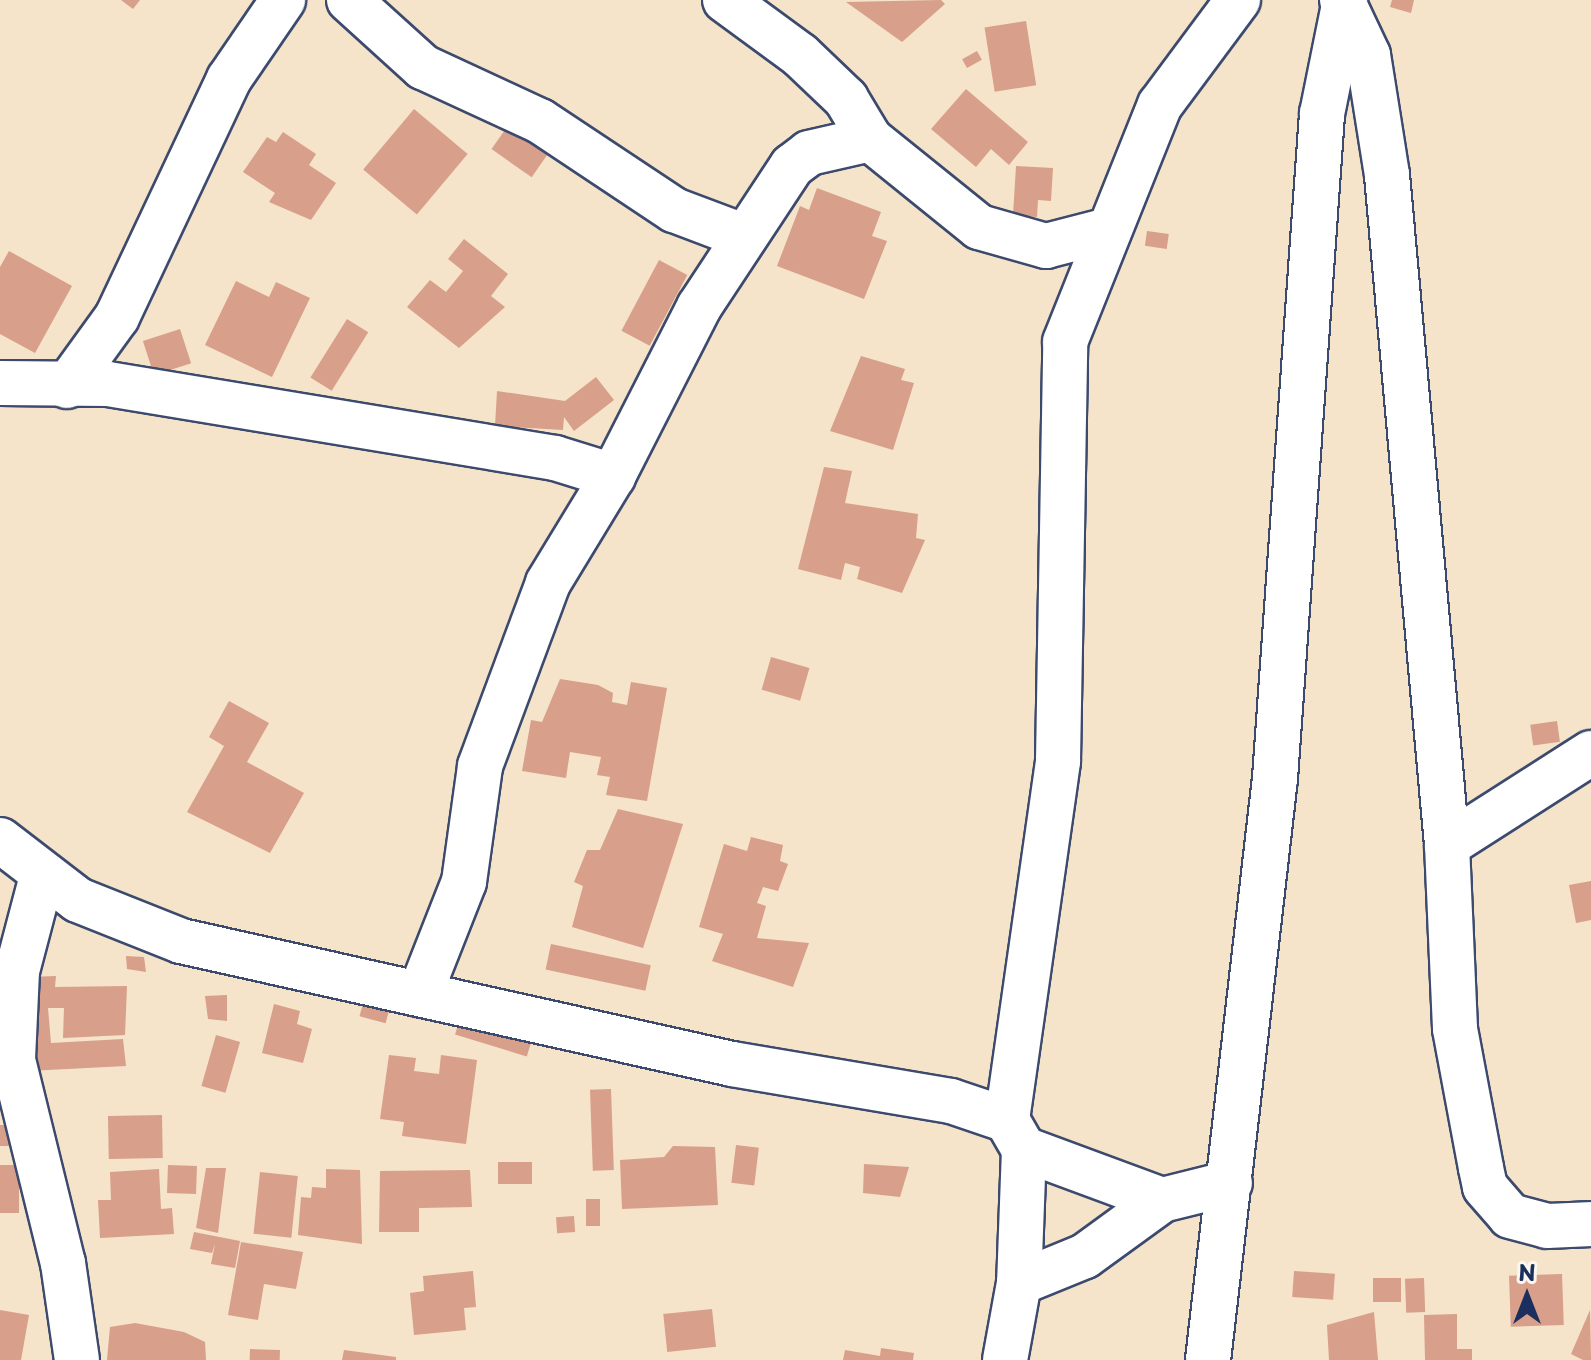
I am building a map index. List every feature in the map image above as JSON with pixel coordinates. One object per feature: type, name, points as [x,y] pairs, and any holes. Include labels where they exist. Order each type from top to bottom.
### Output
[{"type":"street","points":[[67,386],[117,317],[229,79],[283,0]]},
{"type":"street","points":[[349,0],[423,67],[540,121],[674,210],[743,236]]},
{"type":"street","points":[[725,0],[846,99],[870,139],[979,227],[1017,243],[1046,246],[1108,230]]},
{"type":"street","points":[[1005,1360],[1019,1283],[1016,1135],[1058,761],[1067,569],[1065,342],[1160,105],[1238,0]]},
{"type":"street","points":[[1343,1],[1368,55],[1387,175],[1447,845],[1455,1029],[1485,1187],[1510,1216],[1527,1224],[1591,1224]]},
{"type":"street","points":[[1208,1360],[1275,778],[1322,114],[1343,1]]},
{"type":"street","points":[[421,991],[464,882],[480,766],[548,583],[613,476],[743,236],[792,166],[809,153],[870,139]]},
{"type":"street","points":[[0,383],[108,384],[555,458],[613,476]]},
{"type":"street","points":[[1447,845],[1591,753]]},
{"type":"street","points":[[0,840],[42,876],[78,900],[181,941],[421,991],[732,1064],[951,1101],[1016,1135],[1162,1200]]},
{"type":"street","points":[[42,876],[17,971],[13,1060],[59,1248],[77,1360]]},
{"type":"street","points":[[1019,1283],[1085,1256],[1162,1200],[1230,1183]]},
{"type":"building","points":[[121,0],[140,0],[133,9]]},
{"type":"building","points":[[941,0],[945,4],[902,42],[846,2]]},
{"type":"building","points":[[1392,0],[1414,0],[1411,13],[1390,7]]},
{"type":"building","points":[[1026,21],[1036,85],[995,92],[985,28]]},
{"type":"building","points":[[977,51],[982,60],[967,68],[962,59]]},
{"type":"building","points":[[966,89],[1028,142],[1009,165],[991,149],[976,167],[931,129]]},
{"type":"building","points":[[414,109],[468,154],[417,215],[363,170]]},
{"type":"building","points":[[507,127],[547,155],[532,177],[492,149]]},
{"type":"building","points":[[283,132],[316,154],[309,165],[336,183],[311,220],[269,202],[275,193],[243,172],[267,137],[276,142]]},
{"type":"building","points":[[1016,166],[1053,168],[1051,201],[1038,200],[1037,217],[1013,215]]},
{"type":"building","points":[[817,188],[881,212],[872,236],[887,241],[864,299],[777,266],[800,206],[809,210]]},
{"type":"building","points":[[1147,231],[1169,234],[1167,249],[1145,246]]},
{"type":"building","points":[[464,239],[508,274],[491,296],[505,307],[459,348],[407,307],[430,280],[446,292],[463,271],[448,259]]},
{"type":"building","points":[[9,251],[72,286],[35,353],[0,334],[0,267]]},
{"type":"building","points":[[659,260],[687,275],[650,346],[621,331]]},
{"type":"building","points":[[236,281],[269,297],[276,282],[310,298],[272,377],[205,345]]},
{"type":"building","points":[[347,319],[368,332],[332,391],[310,378]]},
{"type":"building","points":[[180,329],[191,363],[154,375],[143,341]]},
{"type":"building","points":[[861,356],[905,369],[901,380],[914,383],[893,450],[830,431]]},
{"type":"building","points":[[596,377],[614,400],[574,431],[564,417],[563,430],[495,426],[497,391],[565,401]]},
{"type":"building","points":[[824,467],[852,471],[845,503],[918,514],[916,538],[925,540],[902,593],[857,579],[860,567],[845,563],[841,580],[798,569]]},
{"type":"building","points":[[771,657],[809,668],[800,701],[762,690]]},
{"type":"building","points":[[560,679],[598,685],[613,693],[612,702],[627,705],[631,682],[667,688],[647,801],[606,795],[610,777],[597,775],[601,757],[570,752],[566,778],[522,771],[531,720],[542,722]]},
{"type":"building","points":[[229,701],[269,723],[247,762],[304,793],[270,853],[187,812],[224,746],[209,737]]},
{"type":"building","points":[[1557,721],[1560,742],[1533,746],[1530,725]]},
{"type":"building","points":[[618,809],[683,824],[643,948],[572,927],[583,886],[574,882],[587,850],[600,850]]},
{"type":"building","points":[[751,837],[783,845],[780,861],[788,864],[778,891],[763,887],[757,903],[766,906],[757,938],[809,943],[793,987],[712,961],[723,934],[699,927],[724,844],[747,851]]},
{"type":"building","points":[[1591,881],[1591,920],[1576,923],[1569,885]]},
{"type":"building","points":[[551,944],[651,965],[645,991],[546,969]]},
{"type":"building","points":[[126,956],[144,957],[146,972],[127,969]]},
{"type":"building","points":[[56,976],[55,987],[127,986],[125,1035],[63,1038],[64,1008],[48,1008],[51,1043],[123,1039],[126,1066],[28,1071],[28,977]]},
{"type":"building","points":[[366,992],[392,999],[386,1023],[360,1016]]},
{"type":"building","points":[[227,995],[227,1021],[208,1019],[205,996]]},
{"type":"building","points":[[465,1002],[537,1024],[527,1056],[455,1035]]},
{"type":"building","points":[[274,1004],[300,1011],[297,1024],[312,1029],[303,1063],[262,1053]]},
{"type":"building","points":[[412,1005],[448,1011],[446,1023],[410,1018]]},
{"type":"building","points":[[216,1035],[240,1042],[225,1093],[201,1086]]},
{"type":"building","points":[[389,1055],[416,1058],[414,1071],[439,1074],[441,1055],[477,1060],[466,1144],[402,1136],[404,1122],[380,1119]]},
{"type":"building","points":[[611,1089],[614,1170],[593,1171],[590,1090]]},
{"type":"building","points":[[162,1115],[163,1158],[109,1159],[108,1116]]},
{"type":"building","points":[[0,1125],[13,1125],[13,1146],[0,1146]]},
{"type":"building","points":[[736,1145],[759,1148],[754,1186],[731,1183]]},
{"type":"building","points":[[673,1146],[715,1147],[718,1205],[622,1209],[620,1160],[664,1157]]},
{"type":"building","points":[[498,1162],[532,1162],[532,1184],[498,1184]]},
{"type":"building","points":[[864,1164],[909,1167],[900,1197],[863,1193]]},
{"type":"building","points":[[0,1165],[19,1165],[19,1213],[0,1213]]},
{"type":"building","points":[[168,1165],[197,1166],[196,1194],[167,1193]]},
{"type":"building","points":[[206,1168],[226,1168],[218,1233],[196,1228]]},
{"type":"building","points":[[159,1169],[161,1209],[172,1208],[174,1234],[100,1238],[98,1200],[111,1200],[110,1172]]},
{"type":"building","points":[[326,1169],[360,1170],[362,1244],[298,1235],[301,1197],[311,1198],[312,1187],[326,1188]]},
{"type":"building","points":[[470,1170],[472,1207],[419,1208],[419,1232],[379,1232],[380,1171]]},
{"type":"building","points":[[260,1172],[298,1176],[291,1238],[254,1234]]},
{"type":"building","points":[[586,1199],[600,1199],[600,1226],[586,1226]]},
{"type":"building","points":[[574,1216],[575,1232],[557,1233],[556,1217]]},
{"type":"building","points":[[194,1232],[240,1241],[235,1268],[211,1264],[215,1244],[212,1253],[190,1249]]},
{"type":"building","points":[[241,1242],[303,1252],[296,1289],[264,1284],[258,1320],[228,1315]]},
{"type":"building","points":[[473,1271],[476,1307],[464,1308],[466,1330],[414,1335],[410,1293],[424,1291],[423,1276]]},
{"type":"building","points":[[1294,1271],[1335,1274],[1333,1300],[1292,1297]]},
{"type":"building","points":[[1562,1274],[1564,1325],[1511,1327],[1509,1276]]},
{"type":"building","points":[[1373,1278],[1401,1278],[1401,1302],[1373,1302]]},
{"type":"building","points":[[1424,1278],[1425,1312],[1406,1313],[1405,1279]]},
{"type":"building","points":[[712,1309],[716,1347],[667,1352],[663,1314]]},
{"type":"building","points":[[0,1310],[29,1315],[21,1360],[0,1360]]},
{"type":"building","points":[[1590,1310],[1591,1360],[1583,1360],[1571,1354]]},
{"type":"building","points":[[1374,1312],[1378,1360],[1329,1360],[1327,1325]]},
{"type":"building","points":[[1457,1314],[1457,1349],[1472,1349],[1472,1360],[1425,1360],[1424,1315]]},
{"type":"building","points":[[135,1323],[184,1332],[205,1342],[206,1360],[107,1360],[110,1327]]},
{"type":"building","points":[[881,1348],[914,1353],[913,1360],[843,1360],[845,1350],[880,1356]]},
{"type":"building","points":[[250,1349],[280,1350],[280,1360],[250,1360]]},
{"type":"building","points":[[344,1350],[396,1357],[396,1360],[342,1360]]}]
